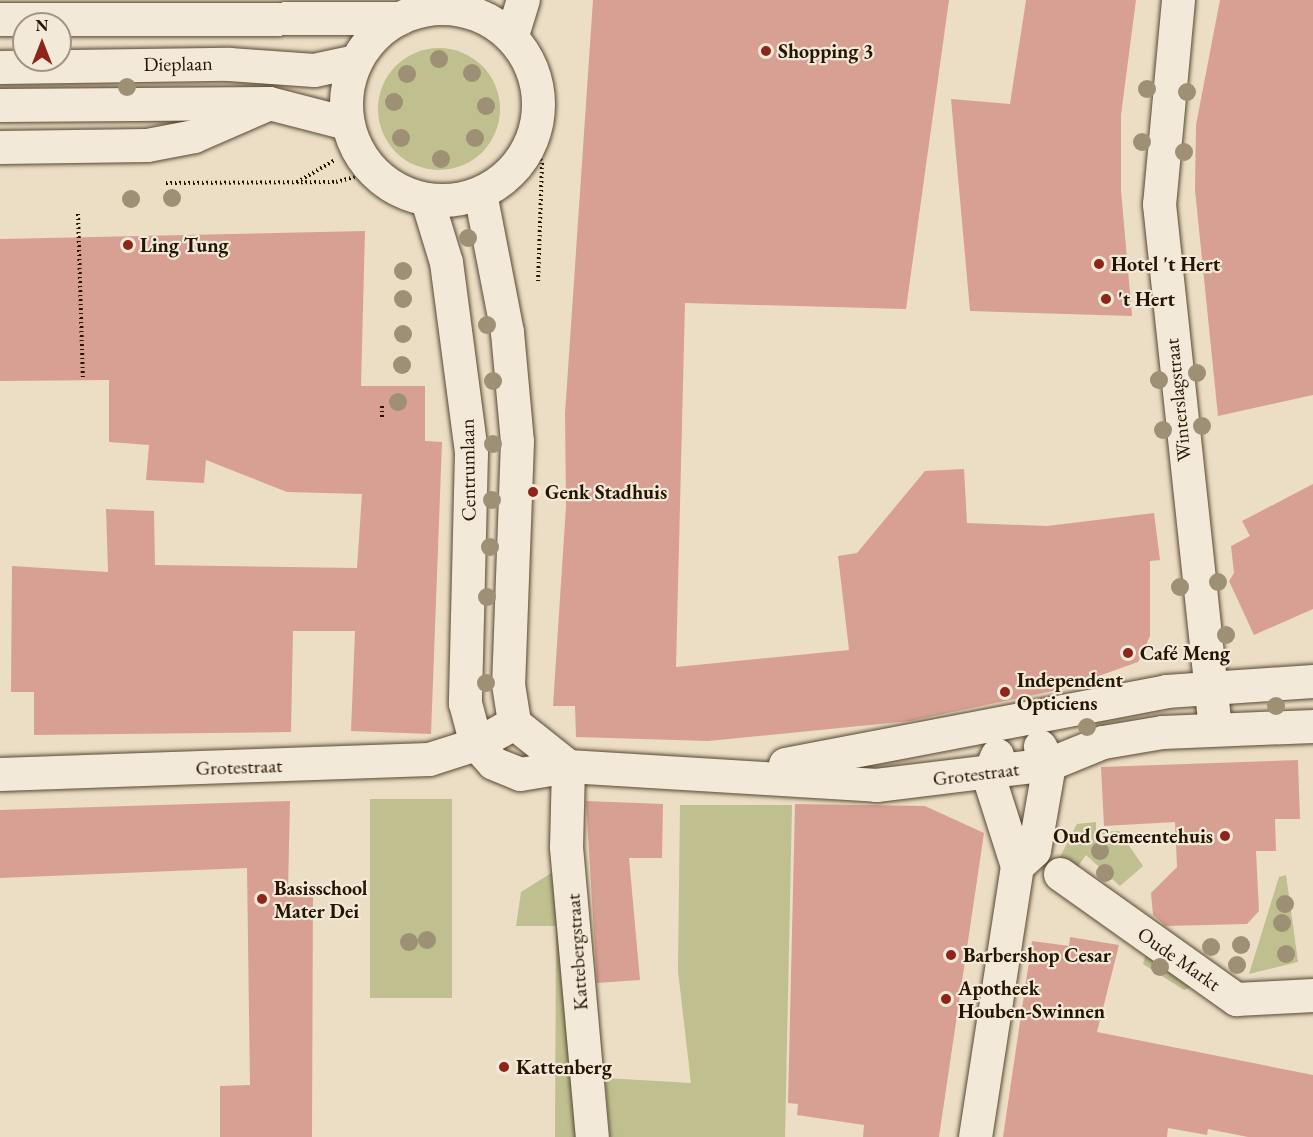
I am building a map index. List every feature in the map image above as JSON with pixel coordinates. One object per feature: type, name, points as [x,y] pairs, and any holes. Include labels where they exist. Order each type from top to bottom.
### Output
[{"type":"main road","points":[[512,35],[524,0]]},
{"type":"main road","name":"Winterslagstraat","points":[[1178,0],[1159,204],[1215,729]]},
{"type":"main road","points":[[430,9],[462,9],[512,35],[537,86],[531,139],[511,172],[480,193],[427,200],[407,194],[373,172],[348,128],[347,88],[356,61],[381,28],[399,18],[430,9]]},
{"type":"main road","points":[[0,19],[399,18]]},
{"type":"main road","name":"Dieplaan","points":[[0,67],[229,64],[314,70],[356,61]]},
{"type":"main road","points":[[0,147],[147,145],[194,136],[269,103]]},
{"type":"main road","name":"Dieplaan","points":[[0,105],[269,103],[348,128]]},
{"type":"main road","points":[[480,193],[507,332],[517,441],[508,684],[514,723],[568,766]]},
{"type":"main road","name":"Centrumlaan","points":[[427,200],[446,262],[470,441],[465,704],[476,744]]},
{"type":"main road","name":"Grotestraat","points":[[732,772],[1211,687],[1313,681]]},
{"type":"main road","name":"Grotestraat","points":[[0,774],[429,759],[476,744],[514,723]]},
{"type":"main road","points":[[975,1137],[1017,866],[988,775],[1018,723],[1049,764],[1034,850],[1017,866]]},
{"type":"main road","name":"Grotestraat","points":[[476,744],[493,763],[520,774],[568,766],[732,772],[876,785],[988,775],[1049,764],[1103,742],[1215,729],[1313,726]]},
{"type":"main road","name":"Kattebergstraat","points":[[568,766],[566,847],[592,1137]]},
{"type":"main road","name":"Oude Markt","points":[[1060,874],[1236,999],[1313,995]]},
{"type":"path","points":[[295,183],[335,160],[348,128]]},
{"type":"path","points":[[531,139],[542,163],[538,292]]},
{"type":"path","points":[[159,183],[336,182],[373,172]]},
{"type":"path","points":[[78,214],[83,380]]},
{"type":"path","points":[[382,406],[382,420]]},
{"type":"green space","points":[[439,48],[462,52],[482,66],[496,86],[500,109],[496,132],[482,152],[462,166],[439,170],[416,166],[396,152],[382,132],[378,109],[382,86],[396,66],[416,52]]},
{"type":"green space","points":[[370,799],[452,799],[452,998],[370,998]]},
{"type":"green space","points":[[680,805],[792,805],[785,1137],[610,1137],[605,1078],[691,1083],[678,971]]},
{"type":"green space","points":[[1096,822],[1096,832],[1119,831],[1143,866],[1120,886],[1086,855],[1076,869],[1059,859],[1077,824]]},
{"type":"green space","points":[[553,872],[582,1137],[555,1137],[556,926],[516,926],[521,892]]},
{"type":"green space","points":[[1286,875],[1298,962],[1249,974],[1279,877]]},
{"type":"green space","points":[[1147,950],[1199,985],[1184,990],[1143,964]]},
{"type":"building","points":[[593,0],[949,0],[906,309],[685,303],[676,667],[849,650],[838,556],[857,553],[925,471],[964,469],[967,523],[1047,526],[1154,513],[1160,560],[1150,561],[1150,636],[1138,662],[1062,689],[910,721],[708,741],[576,737],[575,706],[553,706],[566,506],[565,414]]},
{"type":"building","points":[[1026,0],[1136,0],[1121,115],[1121,190],[1132,316],[970,311],[951,99],[1010,104]]},
{"type":"building","points":[[1220,0],[1313,0],[1313,395],[1218,416],[1195,190],[1196,125]]},
{"type":"building","points":[[365,231],[361,386],[425,386],[425,441],[442,442],[431,734],[351,731],[355,631],[293,631],[291,732],[34,735],[34,692],[11,692],[12,566],[108,572],[106,509],[154,511],[155,565],[357,568],[362,494],[287,492],[206,460],[204,483],[146,480],[149,445],[109,442],[109,380],[0,381],[0,239]]},
{"type":"building","points":[[1313,484],[1313,609],[1254,635],[1229,581],[1234,573],[1231,546],[1250,536],[1242,521]]},
{"type":"building","name":"Oud Gemeentehuis","points":[[1298,760],[1300,819],[1275,819],[1276,851],[1256,851],[1259,911],[1247,924],[1166,926],[1153,915],[1151,893],[1177,867],[1175,822],[1104,826],[1101,767]]},
{"type":"building","points":[[290,801],[288,891],[313,892],[312,1137],[220,1137],[220,1086],[250,1085],[247,868],[0,878],[0,810]]},
{"type":"building","points":[[586,801],[663,804],[662,858],[629,858],[640,980],[597,983]]},
{"type":"building","points":[[795,804],[925,806],[984,833],[939,1137],[863,1137],[864,1125],[797,1115],[798,1104],[788,1103]]},
{"type":"building","points":[[1070,937],[1119,945],[1097,1032],[1313,1075],[1313,1137],[1248,1137],[1208,1129],[1207,1135],[1168,1128],[1167,1137],[1003,1137],[1032,941],[1069,946]]},
{"type":"place","name":"Shopping 3","points":[[766,51]]},
{"type":"place","name":"Ling Tung","points":[[128,245]]},
{"type":"place","name":"Hotel 't Hert","points":[[1099,264]]},
{"type":"place","name":"'t Hert","points":[[1106,299]]},
{"type":"place","name":"Genk Stadhuis","points":[[533,492]]},
{"type":"place","name":"Café Meng","points":[[1128,653]]},
{"type":"place","name":"Independent Opticiens","points":[[1005,692]]},
{"type":"place","name":"Oud Gemeentehuis","points":[[1225,836]]},
{"type":"place","name":"Basisschool Mater Dei","points":[[262,899]]},
{"type":"place","name":"Barbershop Cesar","points":[[951,955]]},
{"type":"place","name":"Apotheek Houben-Swinnen","points":[[946,999]]},
{"type":"place","name":"Kattenberg","points":[[504,1067]]}]
